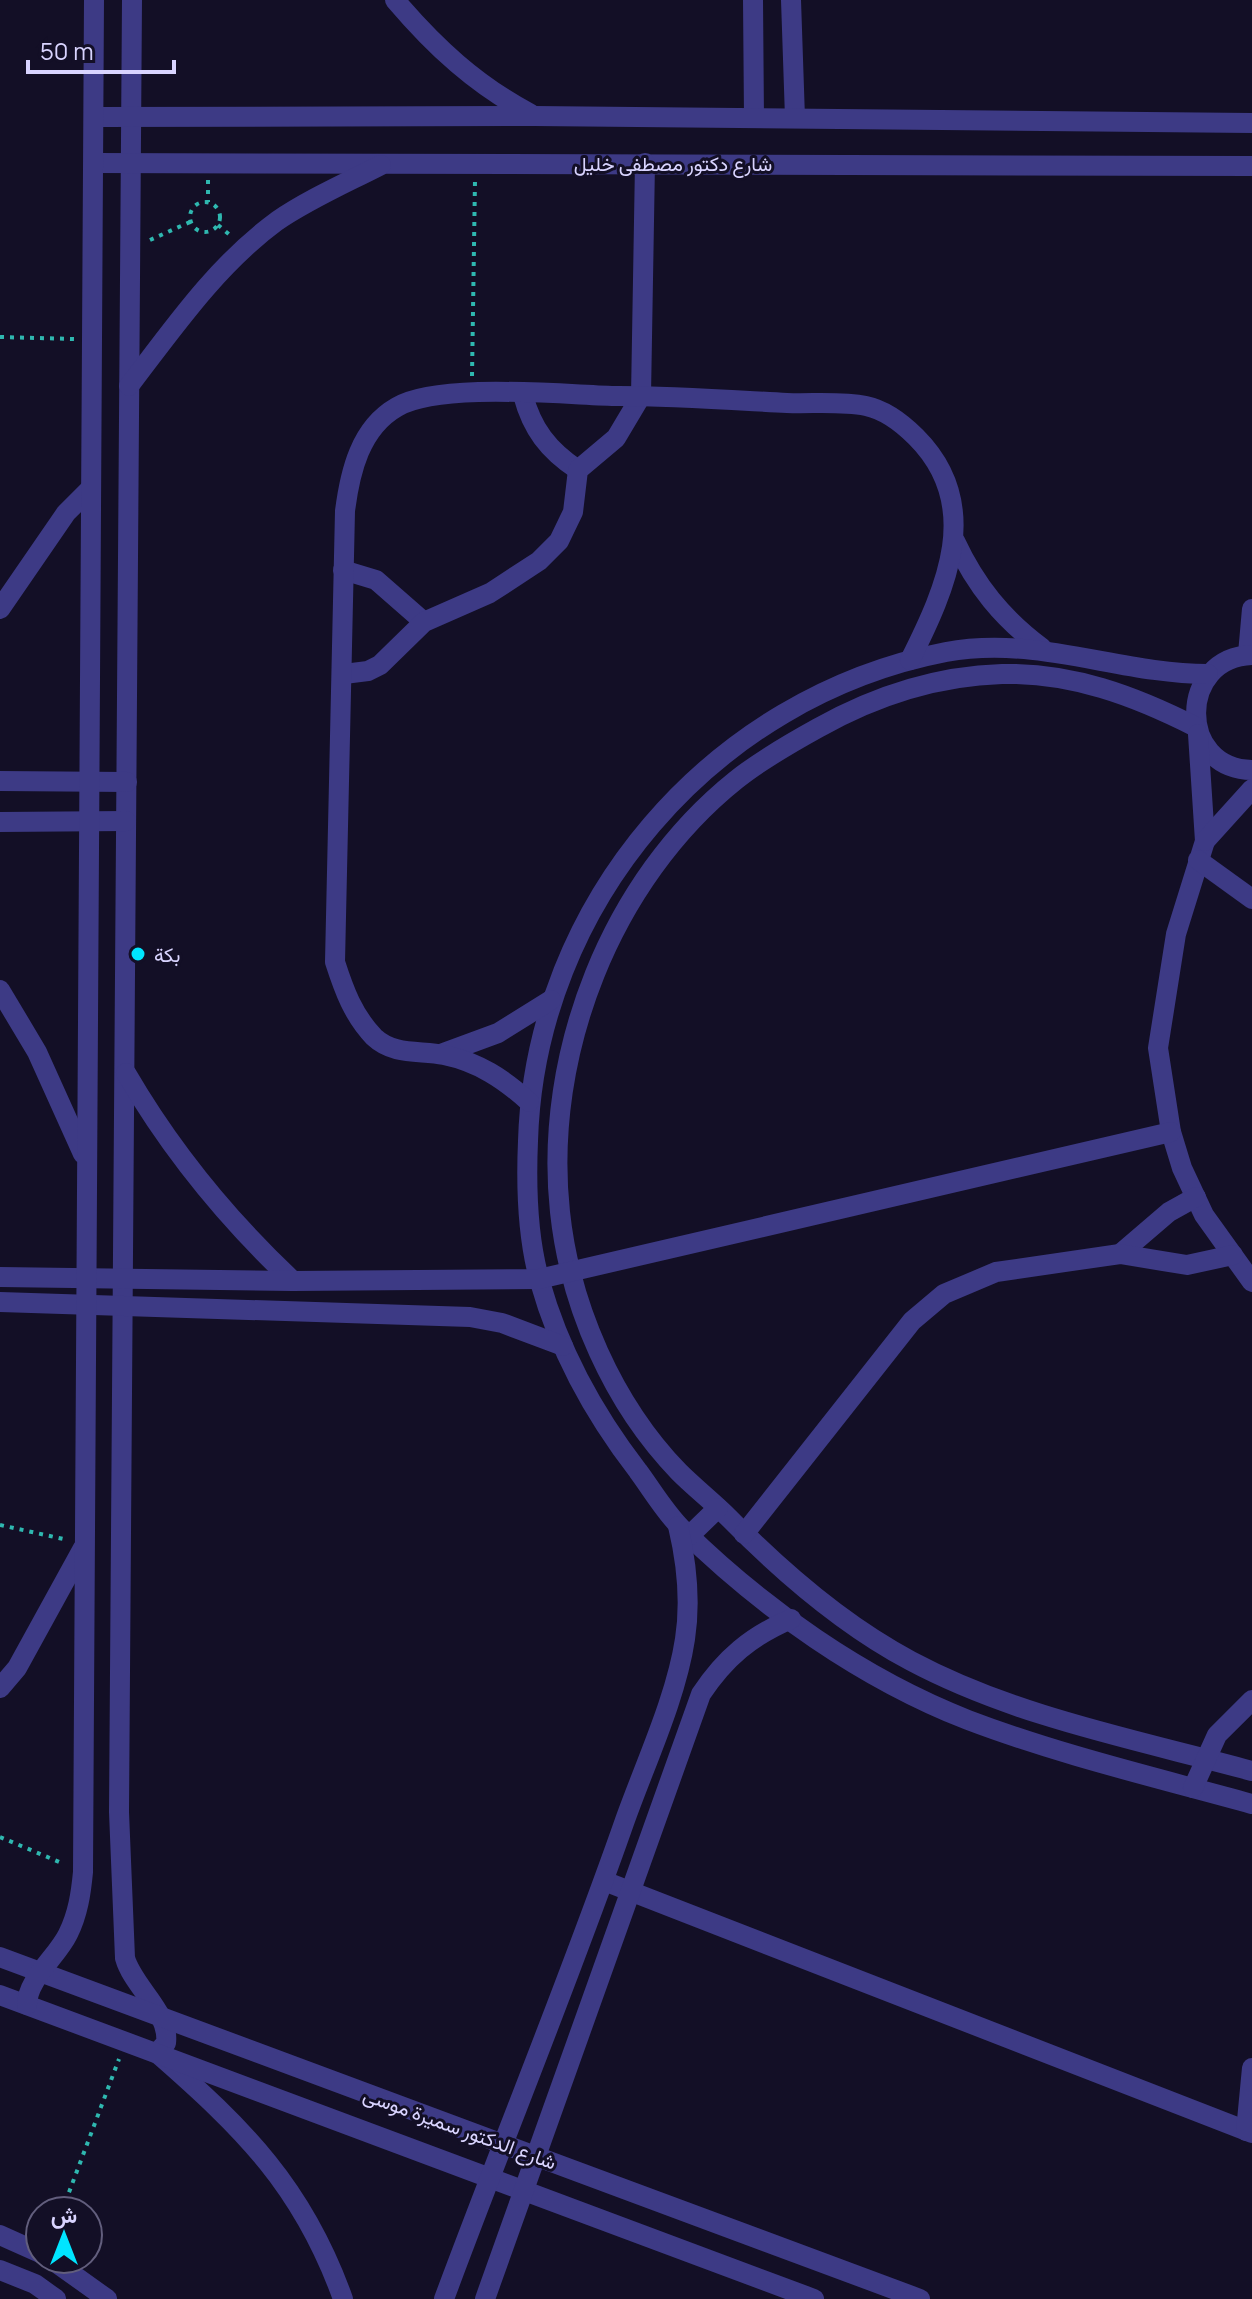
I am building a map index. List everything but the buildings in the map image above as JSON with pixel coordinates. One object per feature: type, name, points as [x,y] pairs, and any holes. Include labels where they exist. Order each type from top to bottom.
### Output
[{"type":"street","points":[[27,2005],[29,1990],[68,1934],[77,1912],[83,1872],[94,0]]},
{"type":"street","points":[[132,0],[119,1812],[124,1947],[133,1979],[161,2018],[167,2039],[157,2053],[258,2146],[298,2201],[329,2260],[343,2299]]},
{"type":"street","points":[[395,0],[449,58],[489,92],[534,116]]},
{"type":"street","points":[[753,0],[754,118]]},
{"type":"street","points":[[791,0],[795,118]]},
{"type":"street","points":[[95,117],[534,116],[1252,123]]},
{"type":"street","name":"شارع دكتور مصطفى خليل","points":[[95,163],[1252,166]]},
{"type":"street","points":[[129,386],[199,294],[245,247],[279,220],[386,163]]},
{"type":"street","points":[[344,674],[368,671],[380,665],[424,622],[490,593],[539,561],[559,541],[573,512],[578,470],[616,438],[641,396],[645,163]]},
{"type":"street","points":[[529,1102],[489,1071],[441,1054],[407,1053],[376,1039],[349,1004],[335,962],[344,674],[343,570],[350,468],[369,433],[396,407],[430,395],[641,396],[867,406],[901,423],[928,450],[944,478],[953,509],[955,541],[937,602],[910,660]]},
{"type":"street","points":[[523,395],[529,418],[541,439],[558,457],[578,470]]},
{"type":"street","points":[[0,609],[66,513],[91,488]]},
{"type":"street","points":[[955,541],[990,602],[1042,648]]},
{"type":"street","points":[[343,570],[376,580],[424,622]]},
{"type":"street","points":[[1252,609],[1250,654],[1226,660],[1208,674],[1198,690],[1194,709],[1202,851],[1176,934],[1158,1048],[1171,1132],[1196,1197],[1252,1282]]},
{"type":"street","points":[[1208,674],[1137,669],[1042,648],[997,647],[910,660],[815,698],[765,727],[718,761],[668,805],[625,855],[589,911],[551,1000],[537,1050],[529,1102],[529,1218],[539,1279],[563,1346],[588,1398],[684,1530],[791,1619],[895,1687],[966,1719],[1252,1804]]},
{"type":"street","points":[[1252,770],[1223,763],[1208,751],[1197,731],[1124,694],[1085,683],[1005,674],[965,677],[898,692],[832,720],[782,748],[734,781],[688,826],[649,876],[616,931],[580,1015],[561,1101],[557,1157],[560,1214],[571,1272],[590,1332],[640,1423],[678,1471],[808,1592],[910,1661],[1030,1711],[1252,1771]]},
{"type":"street","points":[[0,781],[127,782]]},
{"type":"street","points":[[1202,851],[1252,789]]},
{"type":"street","points":[[0,822],[126,821]]},
{"type":"street","points":[[1202,851],[1252,899]]},
{"type":"street","points":[[0,990],[37,1052],[87,1165]]},
{"type":"street","points":[[441,1054],[498,1033],[551,1000]]},
{"type":"street","points":[[125,1071],[191,1172],[244,1234],[293,1281]]},
{"type":"street","points":[[0,1277],[293,1281],[539,1279],[1171,1132]]},
{"type":"street","points":[[1120,1254],[1169,1212],[1196,1197]]},
{"type":"street","points":[[744,1534],[912,1321],[944,1294],[996,1272],[1120,1254],[1187,1265],[1233,1255]]},
{"type":"street","points":[[0,1302],[470,1317],[522,1330],[563,1346]]},
{"type":"street","points":[[684,1530],[718,1508]]},
{"type":"street","points":[[444,2299],[604,1881],[685,1643],[689,1604],[684,1530]]},
{"type":"street","points":[[0,1688],[17,1668],[85,1544]]},
{"type":"street","points":[[485,2299],[633,1892],[701,1694],[717,1669],[738,1648],[763,1631],[791,1619]]},
{"type":"street","points":[[1193,1788],[1217,1735],[1252,1700]]},
{"type":"street","points":[[604,1881],[1249,2132],[1252,2068]]},
{"type":"street","name":"شارع الدكتور سميرة موسى","points":[[0,1957],[920,2299]]},
{"type":"street","name":"شارع الدكتور سميرة موسى","points":[[0,1995],[814,2299]]},
{"type":"street","points":[[0,2235],[24,2246]]},
{"type":"street","points":[[0,2270],[35,2284],[56,2299]]},
{"type":"street","points":[[73,2275],[107,2299]]},
{"type":"path","points":[[471,394],[475,162]]},
{"type":"path","points":[[201,202],[214,204],[220,214],[218,225],[208,231],[197,230],[191,221],[192,209],[201,202]]},
{"type":"path","points":[[130,249],[191,221]]},
{"type":"path","points":[[0,337],[92,339]]},
{"type":"path","points":[[0,1525],[85,1544]]},
{"type":"path","points":[[0,1837],[83,1872]]},
{"type":"path","points":[[68,2195],[125,2042]]},
{"type":"place","name":"بكة","points":[[138,954]]}]
